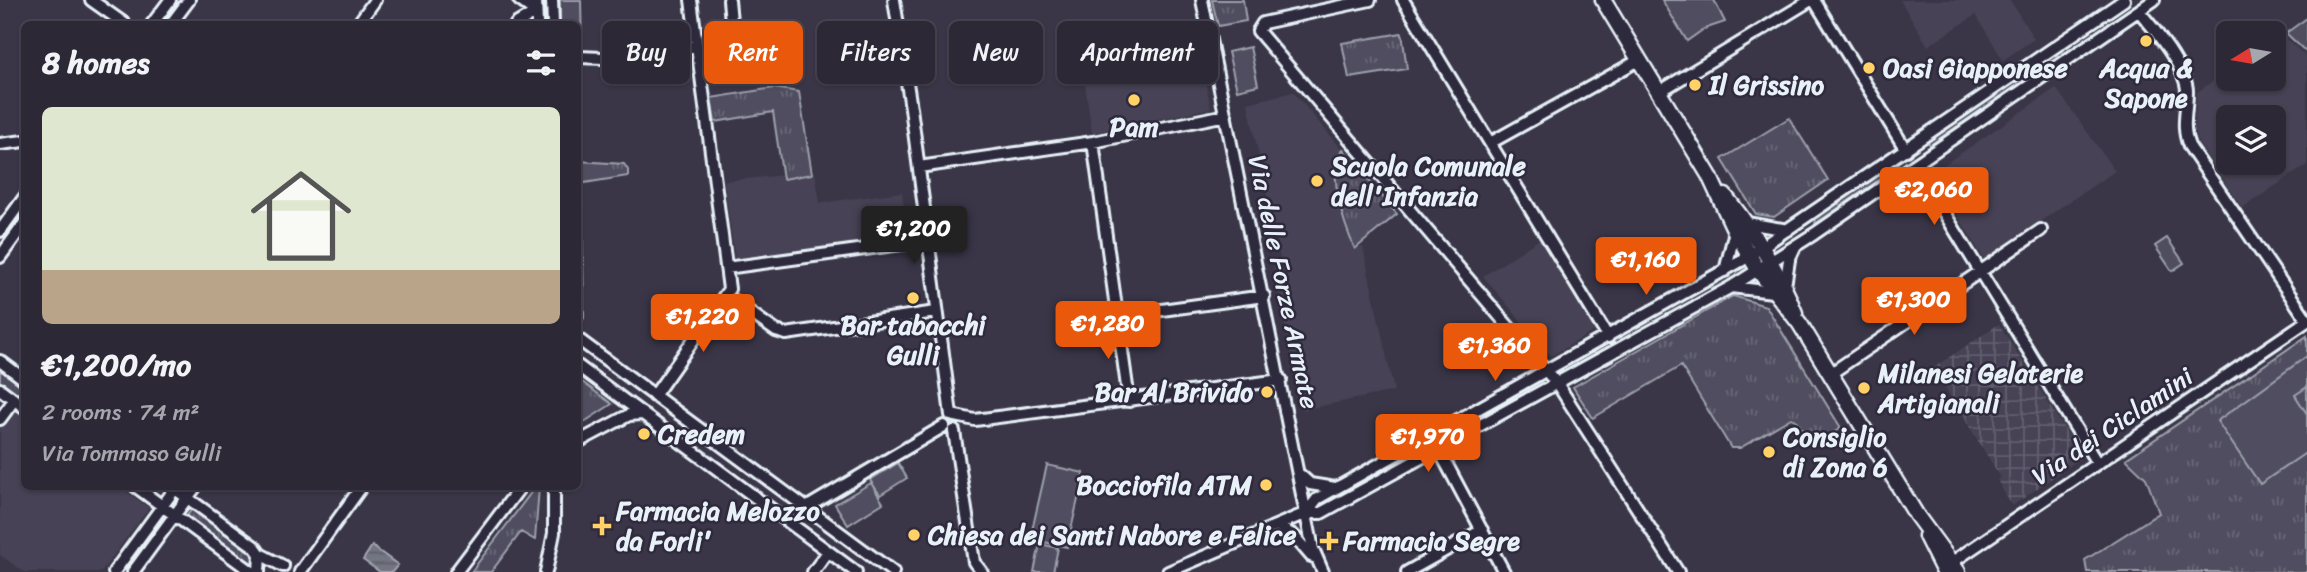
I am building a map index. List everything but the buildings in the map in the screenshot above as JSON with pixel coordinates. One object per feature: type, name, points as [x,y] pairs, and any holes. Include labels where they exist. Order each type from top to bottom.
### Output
[{"type":"main road","points":[[1602,0],[1917,516],[1947,570]]},
{"type":"street","points":[[91,0],[121,21]]},
{"type":"street","points":[[154,21],[170,0]]},
{"type":"street","points":[[173,21],[190,0]]},
{"type":"street","points":[[360,21],[375,0]]},
{"type":"street","points":[[519,0],[536,6],[519,21]]},
{"type":"street","points":[[552,0],[553,21]]},
{"type":"street","points":[[654,396],[726,294],[726,268],[691,0]]},
{"type":"street","points":[[698,60],[734,53],[729,0]]},
{"type":"street","points":[[894,0],[919,167],[936,312],[954,416]]},
{"type":"street","name":"Via delle Forze Armate","points":[[1202,0],[1306,513],[1323,572]]},
{"type":"street","points":[[1370,0],[1305,12],[1258,26],[1260,34],[1548,372],[1678,572]]},
{"type":"street","points":[[1403,0],[1608,337]]},
{"type":"street","points":[[1659,92],[1812,0],[1906,150],[1915,154],[1915,165],[2097,463]]},
{"type":"street","points":[[1306,513],[1317,499],[1725,271],[2124,0]]},
{"type":"street","points":[[1168,572],[1306,513],[1321,513],[1558,385],[1731,287],[1915,165],[2154,0]]},
{"type":"street","points":[[2139,11],[2184,75],[2188,90],[2184,126],[2189,146],[2307,320]]},
{"type":"street","points":[[581,57],[603,58],[697,46]]},
{"type":"street","points":[[1490,143],[1639,60]]},
{"type":"street","points":[[919,167],[1093,142],[1226,115]]},
{"type":"street","points":[[0,144],[21,141]]},
{"type":"street","points":[[1093,142],[1129,401]]},
{"type":"street","points":[[0,231],[21,202]]},
{"type":"street","points":[[1725,271],[1741,227],[1788,230]]},
{"type":"street","points":[[0,257],[21,228]]},
{"type":"street","points":[[1830,374],[2041,230]]},
{"type":"street","points":[[726,268],[909,243]]},
{"type":"street","points":[[1731,287],[1779,289],[1797,245]]},
{"type":"street","points":[[1700,285],[1707,289],[1706,301]]},
{"type":"street","points":[[1118,316],[1264,296]]},
{"type":"street","points":[[734,301],[776,331],[786,334],[936,312]]},
{"type":"street","name":"Via dei Ciclamini","points":[[1947,570],[2097,463],[2307,320]]},
{"type":"street","points":[[581,341],[893,572]]},
{"type":"street","points":[[1574,357],[1574,365],[1582,370]]},
{"type":"street","points":[[0,361],[21,377]]},
{"type":"street","points":[[581,368],[856,572]]},
{"type":"street","points":[[982,572],[974,562],[945,419],[954,416],[975,420],[1281,380]]},
{"type":"street","points":[[0,388],[21,405]]},
{"type":"street","points":[[0,419],[14,400]]},
{"type":"street","points":[[1494,402],[1492,411],[1499,416]]},
{"type":"street","points":[[1479,410],[1485,413],[1486,423]]},
{"type":"street","points":[[581,440],[629,415],[641,414]]},
{"type":"street","points":[[806,508],[949,429]]},
{"type":"street","points":[[1439,450],[1504,572]]},
{"type":"street","points":[[1395,457],[1395,466],[1401,471]]},
{"type":"street","points":[[1300,475],[1310,484],[1324,489],[1338,487]]},
{"type":"street","points":[[141,490],[252,572]]},
{"type":"street","points":[[114,572],[172,490]]},
{"type":"street","points":[[177,490],[255,547],[260,554],[282,566]]},
{"type":"street","points":[[133,572],[193,490]]},
{"type":"street","points":[[300,572],[359,490]]},
{"type":"street","points":[[456,572],[518,490]]},
{"type":"street","points":[[546,572],[554,533],[554,490]]},
{"type":"street","points":[[1277,526],[1293,535],[1311,556],[1317,558]]},
{"type":"street","points":[[1407,572],[1482,530]]},
{"type":"street","points":[[813,572],[828,552]]},
{"type":"street","points":[[259,572],[260,554]]},
{"type":"street","points":[[967,572],[974,562]]},
{"type":"shaded area","points":[[1900,0],[2010,0],[2034,39],[2003,60],[1976,15],[1928,46]]},
{"type":"shaded area","points":[[2286,39],[2307,57],[2307,165],[2242,208],[2220,175],[2286,175],[2286,105],[2216,105],[2216,169],[2197,141],[2194,126],[2197,92],[2216,79],[2216,91],[2286,91]]},
{"type":"shaded area","points":[[1085,84],[1206,84],[1211,108],[1092,133]]},
{"type":"shaded area","points":[[2056,88],[2115,171],[1984,259],[1932,173]]},
{"type":"shaded area","points":[[1293,92],[1397,214],[1357,248],[1363,247],[1394,391],[1302,410],[1273,266],[1281,264],[1248,103]]},
{"type":"shaded area","points":[[815,172],[820,203],[902,192],[908,240],[735,259],[724,181]]},
{"type":"shaded area","points":[[1540,239],[1596,330],[1551,356],[1483,276]]},
{"type":"shaded area","points":[[1999,324],[2082,457],[2012,506],[1997,480],[2001,478],[1933,368]]},
{"type":"shaded area","points":[[15,406],[21,411],[21,490],[124,490],[149,508],[101,572],[24,572],[0,555],[0,427]]},
{"type":"green space","points":[[560,0],[581,0],[582,52],[581,21],[560,21]]},
{"type":"green space","points":[[1212,0],[1243,0],[1246,21],[1218,26]]},
{"type":"green space","points":[[1662,0],[1714,0],[1725,22],[1704,29],[1687,41]]},
{"type":"green space","points":[[2307,18],[2307,53],[2286,33]]},
{"type":"green space","points":[[1402,33],[1407,69],[1349,78],[1342,43]]},
{"type":"green space","points":[[1250,47],[1258,85],[1237,90],[1228,52]]},
{"type":"green space","points":[[2063,49],[2065,52],[1930,145],[1928,142]]},
{"type":"green space","points":[[581,67],[582,149],[581,149]]},
{"type":"green space","points":[[774,88],[799,92],[812,174],[783,179],[773,112],[715,122],[711,98]]},
{"type":"green space","points":[[1789,118],[1828,180],[1774,217],[1756,214],[1722,159]]},
{"type":"green space","points":[[1343,149],[1397,214],[1355,249],[1346,227],[1336,184],[1338,158]]},
{"type":"green space","points":[[581,161],[624,164],[628,176],[581,184]]},
{"type":"green space","points":[[1891,167],[1893,170],[1815,224],[1816,219]]},
{"type":"green space","points":[[581,194],[584,318],[581,322]]},
{"type":"green space","points":[[2167,238],[2184,263],[2172,271],[2155,246]]},
{"type":"green space","points":[[1733,296],[1766,306],[1841,428],[1812,446],[1796,420],[1791,418],[1740,448],[1731,448],[1681,366],[1593,418],[1573,387]]},
{"type":"green space","points":[[2307,336],[2307,572],[2087,572],[2085,560],[2159,513],[2146,478],[2126,459]]},
{"type":"green space","points":[[2307,356],[2307,387],[2295,395],[2307,414],[2307,452],[2260,484],[2217,421]]},
{"type":"green space","points":[[0,367],[21,383],[21,398],[0,382]]},
{"type":"green space","points":[[581,381],[612,404],[581,424]]},
{"type":"green space","points":[[898,463],[907,478],[880,495],[870,480]]},
{"type":"green space","points":[[1047,465],[1084,473],[1067,547],[1030,539]]},
{"type":"green space","points":[[871,483],[883,503],[848,525],[835,504]]},
{"type":"green space","points":[[533,490],[539,490],[535,540],[521,532],[491,572],[471,572]]},
{"type":"green space","points":[[193,508],[254,549],[256,563],[251,565],[186,517]]},
{"type":"green space","points":[[1040,544],[1058,548],[1053,572],[1034,572]]},
{"type":"water","points":[[372,546],[398,565],[392,572],[380,572],[363,560]]},
{"type":"place","name":"Acqua & Sapone","points":[[2146,41]]},
{"type":"place","name":"Oasi Giapponese","points":[[1869,68]]},
{"type":"place","name":"Il Grissino","points":[[1695,85]]},
{"type":"place","name":"Pam","points":[[1134,100]]},
{"type":"place","name":"Scuola Comunale dell'Infanzia","points":[[1317,181]]},
{"type":"place","name":"Bar tabacchi Gulli","points":[[913,298]]},
{"type":"place","name":"Milanesi Gelaterie Artigianali","points":[[1864,388]]},
{"type":"place","name":"Bar Al Brivido","points":[[1267,392]]},
{"type":"place","name":"Credem","points":[[644,434]]},
{"type":"place","name":"Consiglio di Zona 6","points":[[1769,452]]},
{"type":"place","name":"Bocciofila ATM","points":[[1266,485]]},
{"type":"place","name":"Farmacia Melozzo da Forli'","points":[[602,526]]},
{"type":"place","name":"Chiesa dei Santi Nabore e Felice","points":[[914,535]]},
{"type":"place","name":"Farmacia Segre","points":[[1329,541]]}]
